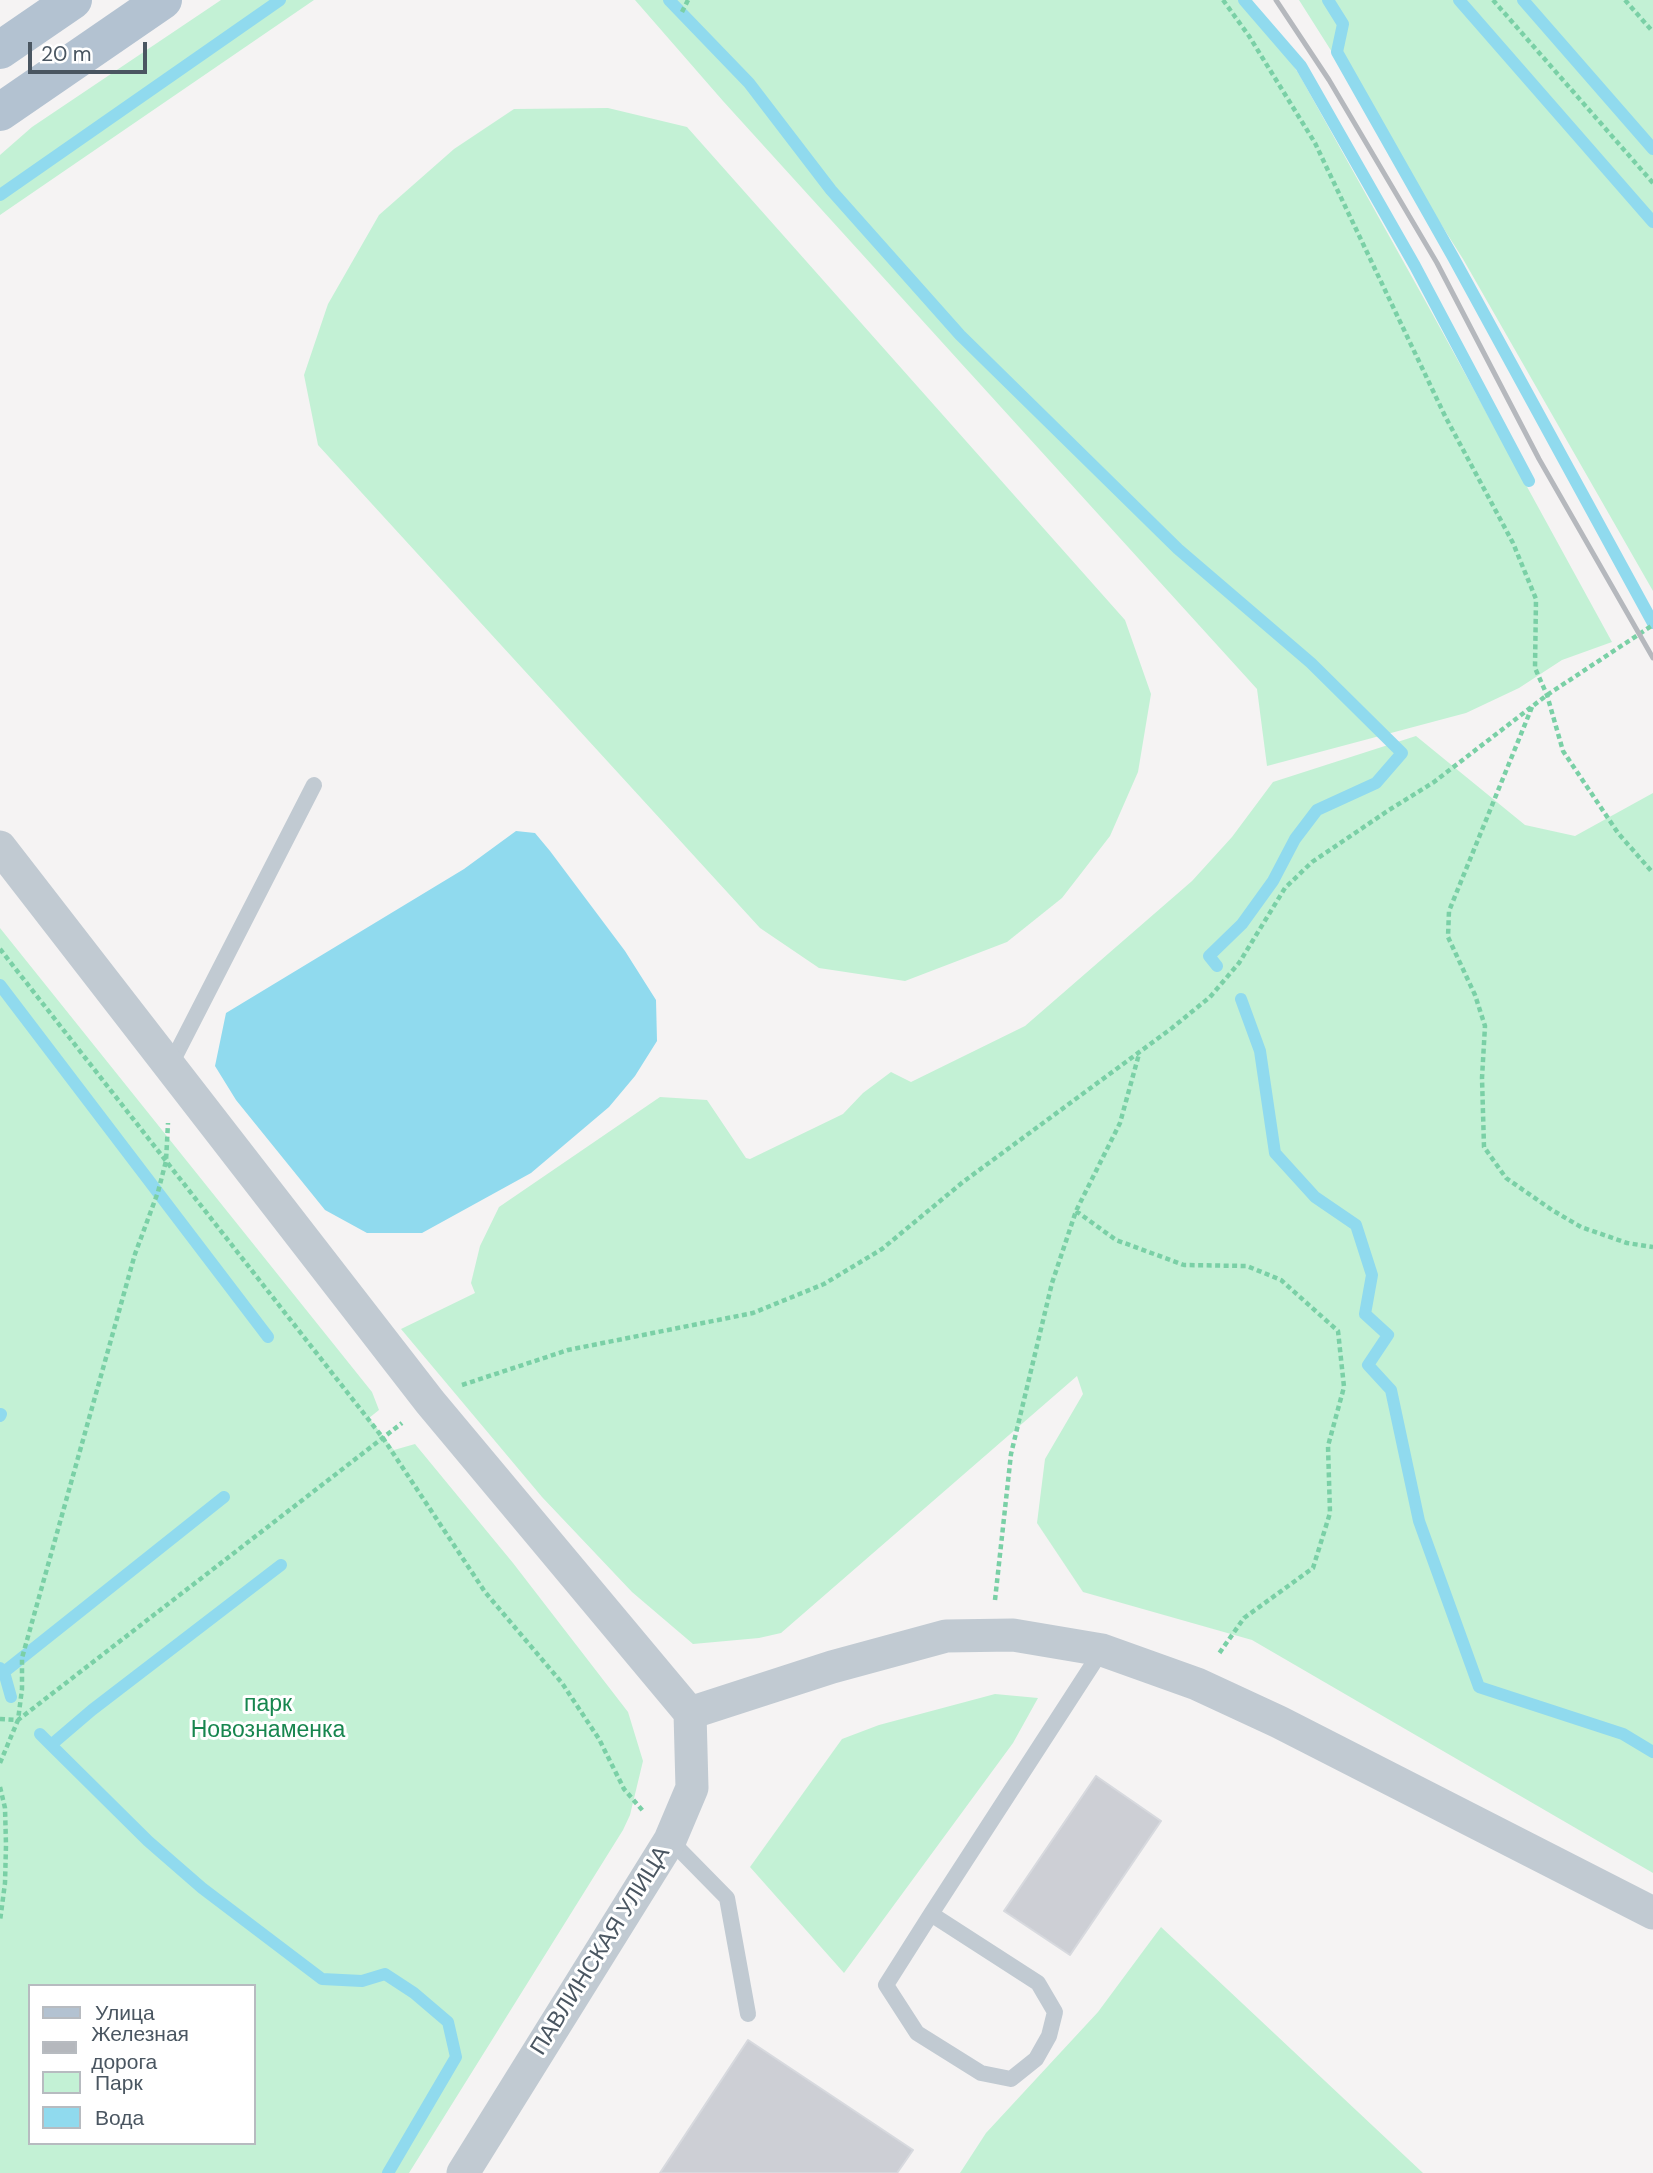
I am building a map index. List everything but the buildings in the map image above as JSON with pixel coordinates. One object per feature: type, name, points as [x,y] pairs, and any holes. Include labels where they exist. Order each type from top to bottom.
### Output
[{"type":"main road","points":[[0,50],[73,0]]},
{"type":"main road","points":[[0,113],[163,0]]},
{"type":"street","points":[[0,847],[430,1402],[690,1713],[832,1667],[946,1636],[1013,1635],[1102,1650],[1198,1684],[1301,1733],[1653,1913]]},
{"type":"street","name":"ПАВЛИНСКАЯ УЛИЦА","points":[[463,2173],[670,1840],[692,1788],[690,1713]]},
{"type":"lane","points":[[170,1066],[314,785]]},
{"type":"lane","points":[[931,1914],[1038,1983],[1055,2012],[1049,2036],[1036,2059],[1011,2078],[981,2073],[917,2033],[886,1985],[931,1914],[1102,1650]]},
{"type":"lane","points":[[670,1840],[727,1898],[748,2014]]},
{"type":"path","points":[[682,12],[688,0]]},
{"type":"path","points":[[1223,0],[1249,36],[1315,143],[1445,416],[1513,543],[1536,599],[1535,668],[1547,695],[1563,751],[1618,833],[1653,873]]},
{"type":"path","points":[[1493,0],[1653,183]]},
{"type":"path","points":[[1625,0],[1653,32]]},
{"type":"path","points":[[457,1387],[568,1350],[753,1313],[824,1284],[882,1249],[963,1182],[1210,997],[1239,963],[1285,888],[1312,862],[1434,782],[1547,695],[1651,627]]},
{"type":"path","points":[[1533,706],[1448,911],[1448,937],[1475,995],[1485,1026],[1482,1078],[1483,1147],[1506,1178],[1552,1210],[1581,1227],[1627,1243],[1653,1247]]},
{"type":"path","points":[[0,949],[383,1438],[485,1592],[562,1683],[600,1739],[624,1789],[670,1840]]},
{"type":"path","points":[[992,1636],[1011,1454],[1052,1283],[1076,1210],[1120,1123],[1139,1052]]},
{"type":"path","points":[[0,1763],[18,1720],[22,1658],[135,1254],[158,1192],[166,1161],[170,1066]]},
{"type":"path","points":[[1076,1210],[1116,1240],[1184,1265],[1247,1266],[1281,1280],[1338,1331],[1345,1387],[1328,1446],[1330,1513],[1313,1568],[1244,1618],[1198,1684]]},
{"type":"path","points":[[0,1719],[18,1720],[403,1422]]},
{"type":"path","points":[[0,1787],[5,1808],[5,1883],[0,1920]]},
{"type":"path","points":[[0,1818],[5,1808]]},
{"type":"green space","points":[[221,0],[314,0],[0,215],[0,155],[32,127]]},
{"type":"green space","points":[[635,0],[1252,0],[1300,76],[1612,642],[1562,660],[1519,688],[1466,713],[1267,766],[1257,689],[723,101]]},
{"type":"green space","points":[[1299,0],[1653,0],[1653,591],[1463,259]]},
{"type":"green space","points":[[608,108],[687,127],[1125,620],[1151,694],[1138,772],[1110,836],[1062,898],[1007,942],[905,981],[819,968],[760,928],[318,445],[304,375],[328,304],[379,215],[454,149],[514,109]]},
{"type":"green space","points":[[1416,736],[1525,825],[1575,836],[1653,793],[1653,1873],[1252,1640],[1083,1592],[1037,1523],[1045,1459],[1083,1394],[1077,1376],[781,1633],[759,1638],[693,1644],[632,1592],[542,1497],[401,1329],[475,1293],[471,1283],[480,1246],[499,1207],[660,1097],[707,1100],[746,1158],[750,1159],[843,1114],[863,1093],[891,1072],[911,1082],[1025,1026],[1192,881],[1232,837],[1273,782]]},
{"type":"green space","name":"парк Новознаменка","points":[[0,928],[372,1392],[379,1410],[369,1418],[394,1450],[415,1444],[513,1563],[628,1712],[643,1761],[630,1815],[623,1830],[409,2173],[0,2173]]},
{"type":"green space","points":[[995,1694],[1038,1698],[1013,1743],[844,1973],[750,1867],[842,1739],[879,1725]]},
{"type":"green space","points":[[1161,1927],[1423,2173],[960,2173],[986,2133],[1098,2012]]},
{"type":"water","points":[[516,831],[535,833],[625,951],[656,1000],[657,1041],[635,1076],[609,1107],[531,1173],[422,1233],[367,1233],[325,1210],[236,1100],[215,1066],[226,1013],[464,869]]},
{"type":"waterway","points":[[0,195],[280,0]]},
{"type":"waterway","points":[[669,0],[749,83],[831,190],[960,335],[1178,549],[1311,663],[1402,753],[1376,783],[1317,810],[1295,839],[1273,881],[1242,924],[1209,956],[1217,966]]},
{"type":"waterway","points":[[1244,0],[1301,66],[1415,266],[1529,481]]},
{"type":"waterway","points":[[1328,0],[1343,24],[1337,52],[1453,257],[1653,623]]},
{"type":"waterway","points":[[1459,0],[1653,222]]},
{"type":"waterway","points":[[1523,0],[1653,149]]},
{"type":"waterway","points":[[0,985],[268,1337]]},
{"type":"waterway","points":[[1241,999],[1260,1051],[1275,1153],[1315,1197],[1356,1225],[1372,1275],[1365,1314],[1388,1335],[1368,1365],[1391,1390],[1419,1521],[1479,1687],[1623,1734],[1653,1752]]},
{"type":"waterway","points":[[0,1668],[4,1672],[224,1497]]},
{"type":"waterway","points":[[40,1734],[51,1745],[92,1710],[281,1565]]},
{"type":"waterway","points":[[4,1672],[11,1697]]},
{"type":"waterway","points":[[51,1745],[148,1841],[202,1888],[322,1979],[362,1981],[385,1974],[414,1993],[448,2022],[456,2057],[388,2173]]},
{"type":"railway","points":[[1276,0],[1329,80],[1437,263],[1539,459],[1653,658]]}]
